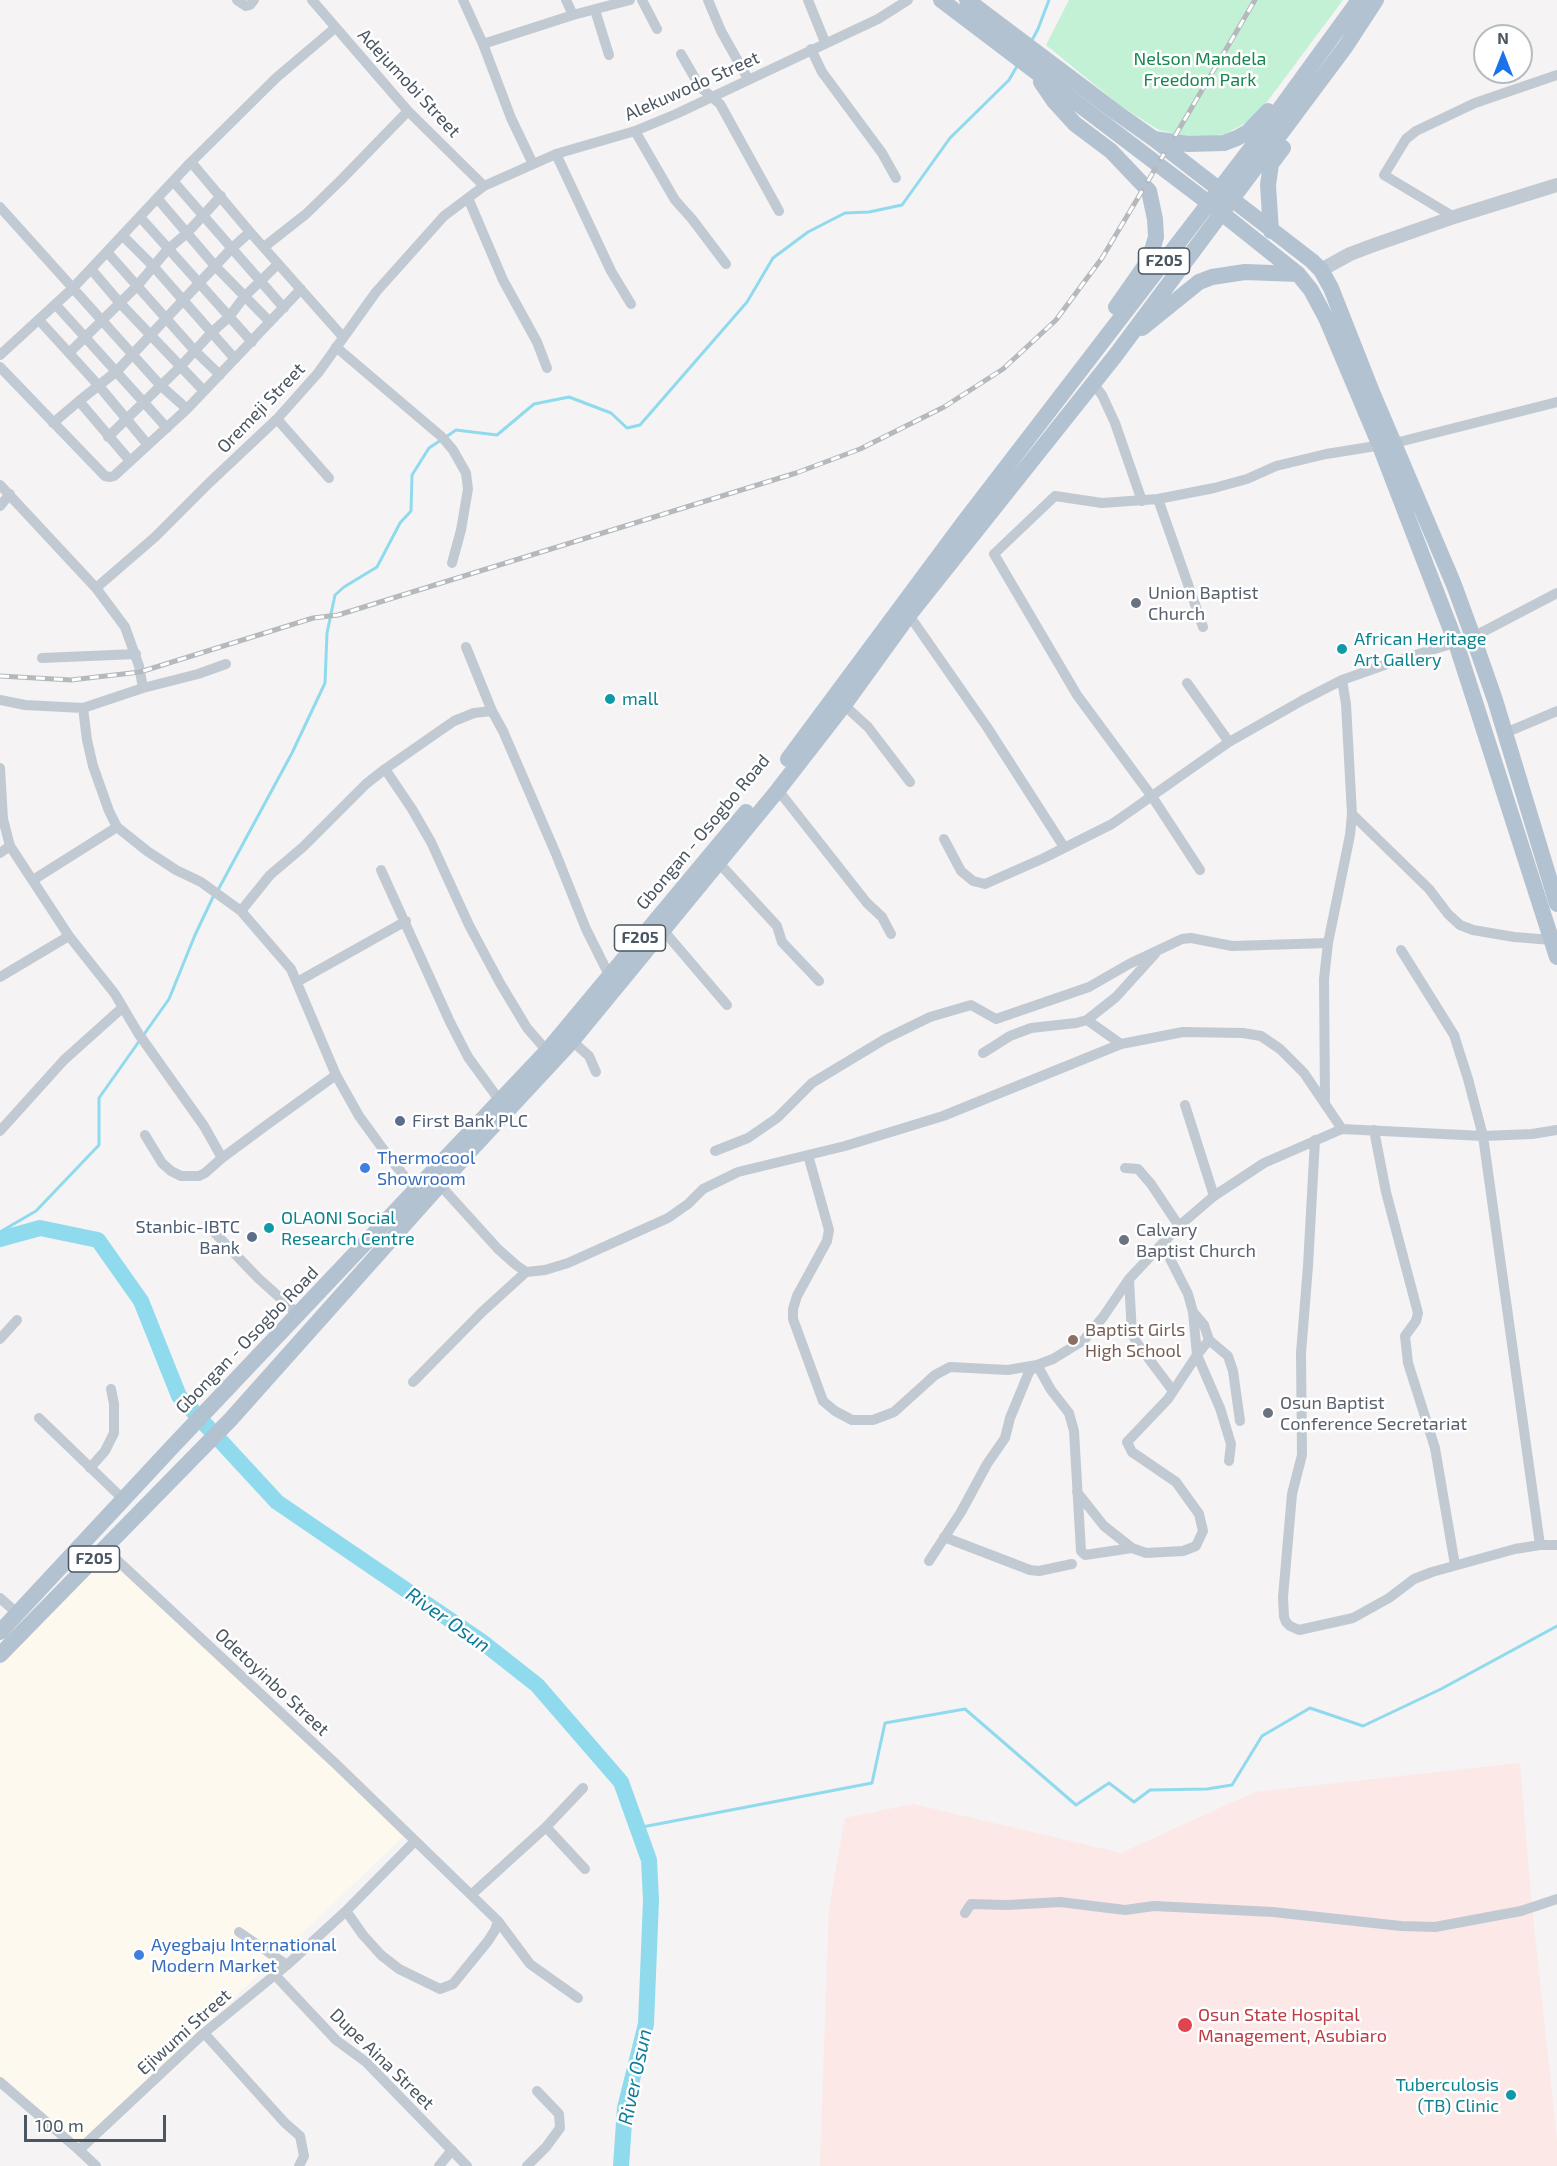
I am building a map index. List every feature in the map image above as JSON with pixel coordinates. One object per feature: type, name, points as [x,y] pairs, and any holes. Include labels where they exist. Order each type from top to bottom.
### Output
[{"type":"main road","points":[[941,0],[1154,139],[1321,270],[1331,288],[1372,392],[1387,444],[1456,643],[1557,957]]},
{"type":"main road","points":[[967,0],[1028,58],[1298,273],[1311,290],[1387,444],[1473,637],[1557,904]]},
{"type":"main road","points":[[1154,139],[1188,144],[1208,144],[1224,143],[1238,138],[1259,121],[1313,49],[1332,36],[1359,0]]},
{"type":"main road","name":"F205","points":[[1001,489],[1115,356],[1346,46],[1376,0]]},
{"type":"main road","name":"F205","points":[[1001,489],[1332,36]]},
{"type":"main road","points":[[1271,231],[1268,185],[1271,164],[1336,74],[1346,46]]},
{"type":"main road","points":[[1001,489],[1027,431],[1149,260],[1156,237],[1149,191],[1111,151],[1075,124],[1054,101],[1028,58]]},
{"type":"main road","points":[[1001,489],[1031,472],[1142,328],[1198,282],[1221,274],[1298,273]]},
{"type":"main road","name":"Gbongan - Osogbo Road","points":[[0,1632],[172,1446],[500,1101],[572,1041],[778,790],[844,705],[1001,489]]},
{"type":"main road","name":"Gbongan - Osogbo Road","points":[[0,1655],[271,1375],[440,1185],[531,1077],[547,1051],[609,975],[769,785],[887,623],[1001,489]]},
{"type":"street","points":[[237,0],[246,6],[250,6],[254,0]]},
{"type":"street","name":"Adejumobi Street","points":[[312,0],[408,111],[484,186]]},
{"type":"street","points":[[463,0],[483,44],[511,118],[533,164]]},
{"type":"street","points":[[566,0],[573,15]]},
{"type":"street","points":[[483,44],[573,15],[630,0]]},
{"type":"street","points":[[642,0],[657,29]]},
{"type":"street","points":[[708,0],[721,31],[748,79]]},
{"type":"street","points":[[808,0],[825,42]]},
{"type":"street","name":"Alekuwodo Street","points":[[484,186],[556,154],[634,131],[878,19],[908,0]]},
{"type":"street","points":[[595,10],[609,55]]},
{"type":"street","points":[[0,355],[72,289],[191,162],[276,78],[335,28]]},
{"type":"street","points":[[811,49],[822,72],[882,153],[896,178]]},
{"type":"street","points":[[681,54],[700,87],[720,104],[779,211]]},
{"type":"street","points":[[1454,217],[1384,175],[1406,139],[1422,128],[1475,103],[1557,75]]},
{"type":"street","points":[[264,247],[313,207],[408,111]]},
{"type":"street","points":[[634,131],[675,200],[726,264]]},
{"type":"street","points":[[556,154],[611,272],[631,304]]},
{"type":"street","points":[[191,162],[343,337]]},
{"type":"street","points":[[173,181],[284,308]]},
{"type":"street","points":[[1321,270],[1350,254],[1454,217],[1557,185]]},
{"type":"street","name":"Oremeji Street","points":[[96,588],[155,537],[277,419],[318,373],[375,292],[444,216],[484,186]]},
{"type":"street","points":[[69,352],[137,286],[168,249],[186,234],[221,196]]},
{"type":"street","points":[[157,198],[215,266],[270,322]]},
{"type":"street","points":[[468,198],[503,280],[537,342],[547,368]]},
{"type":"street","points":[[0,207],[160,385],[187,409]]},
{"type":"street","points":[[140,217],[252,342]]},
{"type":"street","points":[[53,423],[117,371],[231,249],[250,232]]},
{"type":"street","points":[[123,236],[153,266],[235,359]]},
{"type":"street","points":[[107,252],[195,351],[220,375]]},
{"type":"street","points":[[108,437],[180,367],[229,317],[244,297],[278,264]]},
{"type":"street","points":[[91,269],[119,302],[204,391]]},
{"type":"street","points":[[0,367],[105,476],[114,476],[187,409],[301,289]]},
{"type":"street","points":[[56,304],[167,428]]},
{"type":"street","points":[[39,320],[99,386],[148,445]]},
{"type":"street","points":[[336,347],[442,437],[453,450],[466,473],[468,489],[461,530],[452,563]]},
{"type":"street","points":[[1096,387],[1115,423],[1142,501]]},
{"type":"street","points":[[79,401],[130,461]]},
{"type":"street","points":[[1200,870],[1153,798],[1077,694],[994,554],[1055,496],[1102,503],[1158,499],[1247,479],[1276,466],[1304,459],[1387,444],[1557,402]]},
{"type":"street","points":[[277,419],[329,478]]},
{"type":"street","points":[[0,485],[96,588],[125,627],[136,654],[143,688]]},
{"type":"street","points":[[0,506],[10,495]]},
{"type":"street","points":[[1158,499],[1203,627]]},
{"type":"street","points":[[944,839],[961,871],[973,881],[985,884],[1112,824],[1153,798],[1229,742],[1342,680],[1473,637],[1557,593]]},
{"type":"street","points":[[909,615],[987,727],[1064,848]]},
{"type":"street","points":[[466,647],[586,929],[609,975]]},
{"type":"street","points":[[42,658],[136,654]]},
{"type":"street","points":[[0,700],[25,705],[83,708],[226,664]]},
{"type":"street","points":[[1325,1101],[1324,979],[1328,943],[1350,835],[1352,814],[1346,704],[1342,680]]},
{"type":"street","points":[[1187,683],[1229,742]]},
{"type":"street","points":[[844,705],[868,727],[910,782]]},
{"type":"street","points":[[83,708],[93,766],[109,812],[117,827],[176,870],[201,882],[241,911],[291,969],[336,1075],[359,1116],[416,1190]]},
{"type":"street","points":[[241,911],[270,875],[303,847],[366,784],[454,722],[474,713],[492,711]]},
{"type":"street","points":[[1505,733],[1557,711]]},
{"type":"street","points":[[0,768],[3,819],[10,846],[69,936],[115,994],[138,1033],[204,1126],[222,1158]]},
{"type":"street","points":[[385,769],[431,842],[469,925],[526,1028],[547,1051]]},
{"type":"street","points":[[778,790],[867,903],[882,917],[891,934]]},
{"type":"street","points":[[1352,814],[1429,889],[1448,914],[1460,925],[1473,930],[1552,940]]},
{"type":"street","points":[[33,880],[117,827]]},
{"type":"street","points":[[0,853],[10,846]]},
{"type":"street","points":[[719,863],[777,926],[782,942],[819,981]]},
{"type":"street","points":[[381,870],[468,1057],[500,1101]]},
{"type":"street","points":[[297,982],[406,921]]},
{"type":"street","points":[[663,930],[727,1005]]},
{"type":"street","points":[[0,977],[69,936]]},
{"type":"street","points":[[715,1151],[748,1138],[777,1118],[812,1083],[885,1040],[930,1017],[971,1005],[996,1019],[1089,987],[1174,941],[1191,938],[1232,946],[1328,943]]},
{"type":"street","points":[[1401,950],[1454,1035],[1483,1136],[1540,1545]]},
{"type":"street","points":[[982,1053],[1010,1036],[1031,1028],[1087,1020],[1116,997],[1158,951]]},
{"type":"street","points":[[0,1131],[64,1060],[122,1008]]},
{"type":"street","points":[[1087,1020],[1121,1044]]},
{"type":"street","points":[[413,1382],[482,1312],[526,1272],[568,1263],[668,1218],[716,1181],[738,1172],[845,1146],[942,1116],[1121,1044],[1182,1032],[1243,1033],[1261,1036],[1280,1049],[1304,1073],[1342,1129]]},
{"type":"street","points":[[572,1041],[589,1056],[596,1072]]},
{"type":"street","points":[[145,1135],[162,1162],[181,1176],[190,1177],[205,1173],[222,1158],[336,1075]]},
{"type":"street","points":[[1185,1105],[1214,1196]]},
{"type":"street","points":[[808,1155],[829,1230],[827,1241],[797,1296],[793,1319],[823,1401],[852,1420],[873,1420],[894,1412],[935,1375],[950,1367],[1008,1371],[1053,1359],[1084,1340],[1103,1317],[1128,1279],[1179,1226],[1214,1196],[1264,1163],[1315,1140],[1342,1129],[1483,1136],[1532,1134],[1557,1130]]},
{"type":"street","points":[[1374,1130],[1386,1192],[1418,1313],[1416,1321],[1405,1336],[1408,1363],[1435,1448],[1455,1565]]},
{"type":"street","points":[[1315,1140],[1301,1353],[1302,1455],[1292,1494],[1283,1597],[1284,1617],[1290,1626],[1299,1630],[1353,1618],[1389,1598],[1414,1579],[1515,1549],[1557,1545]]},
{"type":"street","points":[[1125,1168],[1138,1169],[1179,1226]]},
{"type":"street","points":[[440,1185],[498,1249],[526,1272]]},
{"type":"street","points":[[214,1232],[258,1278],[298,1314]]},
{"type":"street","points":[[1163,1245],[1188,1293],[1193,1312],[1197,1355],[1209,1380],[1231,1443],[1229,1461]]},
{"type":"street","points":[[1128,1279],[1132,1334],[1173,1391]]},
{"type":"street","points":[[1193,1312],[1204,1325],[1209,1340],[1228,1356],[1233,1371],[1240,1421]]},
{"type":"street","points":[[0,1339],[17,1320]]},
{"type":"street","points":[[1077,1492],[1104,1526],[1132,1548],[1146,1553],[1183,1551],[1196,1546],[1203,1531],[1199,1514],[1176,1482],[1132,1452],[1127,1442],[1168,1399],[1209,1340]]},
{"type":"street","points":[[1036,1365],[1051,1390],[1069,1413],[1074,1431],[1082,1553],[1124,1551],[1132,1548]]},
{"type":"street","points":[[928,1561],[961,1512],[987,1464],[1005,1437],[1023,1385],[1029,1372],[1036,1365]]},
{"type":"street","points":[[90,1468],[105,1451],[114,1433],[114,1404],[111,1389]]},
{"type":"street","points":[[39,1419],[124,1500]]},
{"type":"street","points":[[944,1536],[976,1551],[1030,1570],[1039,1571],[1072,1564]]},
{"type":"street","name":"Odetoyinbo Street","points":[[105,1549],[338,1766],[498,1921],[530,1964],[578,1998]]},
{"type":"street","points":[[0,1598],[17,1613]]},
{"type":"street","points":[[471,1895],[546,1827],[583,1788]]},
{"type":"street","points":[[546,1827],[585,1869]]},
{"type":"street","name":"Ejiwumi Street","points":[[80,2150],[204,2033],[287,1965],[346,1911],[415,1841]]},
{"type":"street","points":[[965,1913],[971,1904],[1007,1905],[1060,1902],[1125,1910],[1154,1906],[1261,1912],[1401,1926],[1435,1926],[1521,1911],[1557,1899]]},
{"type":"street","points":[[346,1911],[363,1935],[399,1969],[440,1989],[453,1984],[488,1941],[498,1921]]},
{"type":"street","points":[[239,1932],[287,1965]]},
{"type":"street","name":"Dupe Aina Street","points":[[275,1975],[336,2040],[366,2062],[467,2166]]},
{"type":"street","points":[[204,2033],[285,2123],[300,2136],[304,2156],[299,2166]]},
{"type":"street","points":[[0,2082],[96,2166]]},
{"type":"street","points":[[527,2166],[546,2147],[560,2128],[559,2114],[537,2091]]},
{"type":"street","points":[[439,2166],[452,2150]]},
{"type":"shaded area","name":"Ayegbaju International Modern Market","points":[[104,1552],[408,1832],[80,2145],[0,2079],[0,1661]]},
{"type":"shaded area","name":"Osun State Hospital Management, Asubiaro","points":[[1520,1763],[1531,1897],[1557,2141],[1557,2166],[820,2166],[829,1909],[845,1818],[913,1804],[1121,1853],[1255,1792]]},
{"type":"green space","name":"Nelson Mandela Freedom Park","points":[[1069,0],[1343,0],[1255,118],[1225,134],[1199,139],[1159,130],[1122,107],[1046,45]]},
{"type":"waterway","points":[[1031,42],[1049,0]]},
{"type":"waterway","points":[[446,437],[456,430],[497,435],[534,404],[569,397],[611,413],[627,428],[640,425],[747,302],[773,258],[808,232],[845,213],[869,212],[902,205],[950,138],[1009,80],[1017,66]]},
{"type":"waterway","points":[[218,890],[292,753],[325,683],[327,633],[335,595],[377,567],[400,523],[411,511],[412,475],[429,448],[441,440]]},
{"type":"waterway","points":[[0,1232],[36,1211],[99,1145],[99,1098],[169,999],[214,895]]},
{"type":"waterway","name":"River Osun","points":[[0,1239],[40,1228],[98,1240],[141,1301],[179,1396],[277,1502],[481,1641],[537,1685],[621,1782],[649,1860],[651,1900],[646,2024],[625,2108],[621,2166]]},
{"type":"waterway","points":[[637,1828],[872,1783],[885,1723],[965,1709],[1076,1805],[1109,1783],[1134,1802],[1150,1790],[1207,1789],[1232,1785],[1262,1736],[1310,1708],[1363,1726],[1441,1689],[1557,1626]]},
{"type":"railway","points":[[1175,136],[1255,0]]},
{"type":"railway","points":[[1161,159],[1164,154]]},
{"type":"railway","points":[[1148,181],[1155,169]]},
{"type":"railway","points":[[0,676],[71,680],[140,672],[313,618],[338,615],[796,473],[860,449],[944,407],[1003,369],[1056,320],[1102,258],[1142,191]]},
{"type":"place","name":"Union Baptist Church","points":[[1136,603]]},
{"type":"place","name":"African Heritage Art Gallery","points":[[1342,649]]},
{"type":"place","name":"mall","points":[[610,699]]},
{"type":"place","name":"First Bank PLC","points":[[400,1121]]},
{"type":"place","name":"Thermocool Showroom","points":[[365,1168]]},
{"type":"place","name":"OLAONI Social Research Centre","points":[[269,1228]]},
{"type":"place","name":"Stanbic-IBTC Bank","points":[[252,1237]]},
{"type":"place","name":"Calvary Baptist Church","points":[[1124,1240]]},
{"type":"place","name":"Baptist Girls High School","points":[[1073,1340]]},
{"type":"place","name":"Osun Baptist Conference Secretariat","points":[[1268,1413]]},
{"type":"place","name":"Ayegbaju International Modern Market","points":[[139,1955]]},
{"type":"place","name":"Osun State Hospital Management, Asubiaro","points":[[1185,2025]]},
{"type":"place","name":"Tuberculosis (TB) Clinic","points":[[1511,2095]]}]
